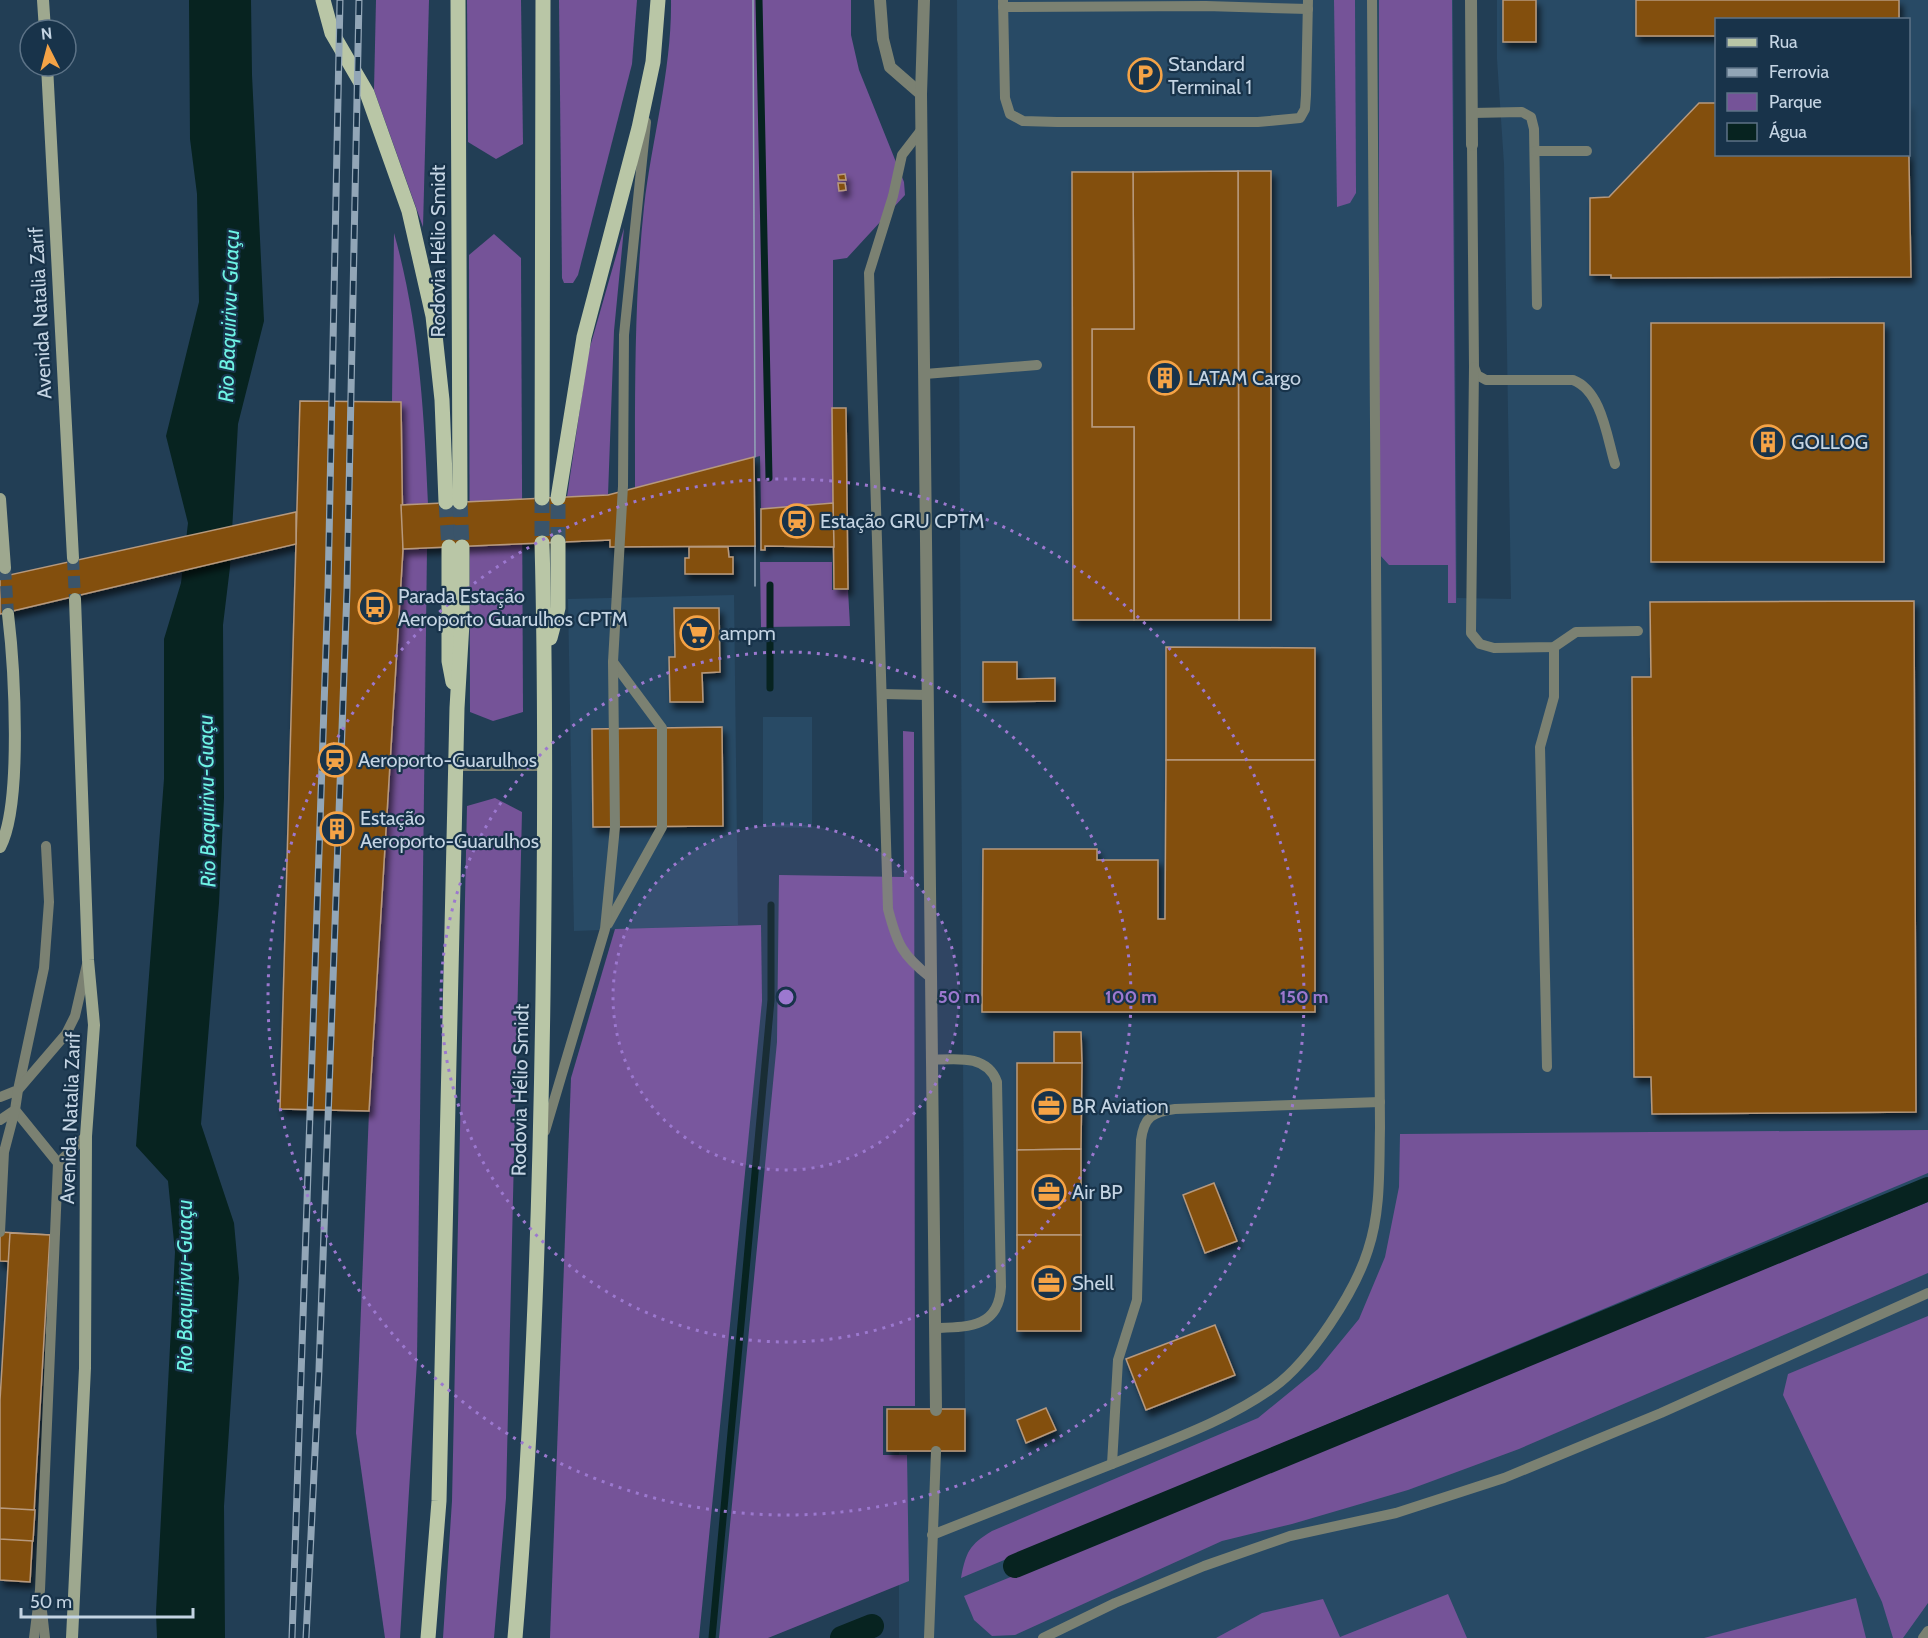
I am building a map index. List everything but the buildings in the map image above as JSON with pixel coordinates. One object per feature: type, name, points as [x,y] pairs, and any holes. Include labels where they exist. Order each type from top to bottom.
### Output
[{"type":"main road","points":[[43,0],[44,18]]},
{"type":"main road","name":"Rodovia Hélio Smidt","points":[[322,0],[332,33],[367,93],[409,211],[433,316],[453,502],[458,0]]},
{"type":"main road","points":[[542,498],[543,0]]},
{"type":"main road","points":[[558,498],[584,337],[638,134],[650,77],[658,0]]},
{"type":"main road","name":"Avenida Natalia Zarif","points":[[47,78],[73,558]]},
{"type":"main road","points":[[0,499],[5,568]]},
{"type":"main road","points":[[545,658],[558,608],[558,542]]},
{"type":"main road","name":"Rodovia Hélio Smidt","points":[[515,1638],[527,1494],[541,1143],[545,766],[542,543]]},
{"type":"main road","points":[[428,1638],[439,1502],[457,708],[462,623],[455,547]]},
{"type":"main road","name":"Avenida Natalia Zarif","points":[[72,1638],[85,1368],[86,1136],[94,1026],[88,960],[75,599]]},
{"type":"main road","points":[[0,847],[13,788],[14,714],[8,614]]},
{"type":"street","points":[[880,0],[883,39],[890,67],[921,94]]},
{"type":"street","points":[[924,0],[921,94],[936,1410]]},
{"type":"street","points":[[1471,0],[1472,145]]},
{"type":"lane","points":[[932,1535],[1198,1429],[1244,1406],[1276,1386],[1313,1347],[1348,1295],[1368,1250],[1379,1195],[1380,1102],[1372,0]]},
{"type":"lane","points":[[1003,4],[1308,5],[1303,114],[1296,119],[1258,122],[1023,121],[1010,114],[1005,98],[1003,4]]},
{"type":"lane","points":[[541,1143],[605,929],[615,827],[613,662],[623,486],[624,335],[650,77]]},
{"type":"lane","points":[[1472,113],[1522,112],[1531,117],[1535,152],[1537,305]]},
{"type":"lane","points":[[922,129],[902,154],[869,273],[874,517],[883,694],[888,909],[894,934],[907,959],[930,977]]},
{"type":"lane","points":[[1472,145],[1474,368],[1471,633],[1480,645],[1494,648],[1554,647],[1576,632],[1638,631]]},
{"type":"lane","points":[[1535,152],[1587,151]]},
{"type":"lane","points":[[925,374],[1036,364]]},
{"type":"lane","points":[[1474,368],[1477,375],[1486,380],[1573,380],[1581,383],[1595,400],[1615,464]]},
{"type":"lane","points":[[1548,1066],[1540,747],[1554,698],[1554,647]]},
{"type":"lane","points":[[605,929],[662,826],[662,728],[613,662]]},
{"type":"lane","points":[[883,694],[928,695]]},
{"type":"lane","points":[[456,766],[545,766]]},
{"type":"lane","points":[[0,1232],[4,1152],[15,1110],[44,968],[49,902],[46,846]]},
{"type":"lane","points":[[0,1097],[18,1090],[66,1034],[75,1016],[88,960]]},
{"type":"lane","points":[[931,1060],[980,1062],[989,1066],[997,1082],[1001,1276],[1000,1298],[996,1311],[986,1320],[965,1327],[935,1328]]},
{"type":"lane","points":[[1112,1464],[1117,1366],[1137,1300],[1142,1140],[1146,1120],[1152,1113],[1175,1109],[1380,1102]]},
{"type":"lane","points":[[0,1120],[15,1110]]},
{"type":"lane","points":[[15,1110],[58,1163],[40,1590],[34,1638]]},
{"type":"lane","points":[[58,1163],[86,1136]]},
{"type":"lane","points":[[1043,1638],[1115,1603],[1204,1566],[1290,1536],[1396,1513],[1504,1478],[1661,1413],[1928,1293]]},
{"type":"lane","points":[[929,1638],[936,1451]]},
{"type":"lane","points":[[40,1590],[45,1638]]},
{"type":"lane","points":[[1923,1638],[1928,1631]]},
{"type":"shaded area","points":[[957,0],[1453,0],[1457,598],[1511,599],[1504,164],[1497,59],[1497,0],[1928,0],[1928,1638],[899,1638],[899,1452],[887,1451],[887,1409],[965,1409]]},
{"type":"shaded area","points":[[734,595],[738,925],[574,931],[568,599]]},
{"type":"shaded area","points":[[763,717],[812,717],[812,828],[763,827]]},
{"type":"green space","points":[[376,0],[429,0],[423,227],[374,90]]},
{"type":"green space","points":[[467,0],[521,0],[523,144],[496,159],[468,142]]},
{"type":"green space","points":[[559,0],[637,0],[632,64],[578,275],[573,283],[564,283],[562,278]]},
{"type":"green space","points":[[671,0],[851,0],[851,35],[859,70],[904,182],[905,195],[847,258],[833,260],[833,503],[761,509],[760,456],[635,488],[638,277],[647,181],[668,52]]},
{"type":"green space","points":[[1334,0],[1355,0],[1356,193],[1350,203],[1337,207]]},
{"type":"green space","points":[[1379,0],[1452,0],[1456,603],[1448,603],[1448,565],[1389,565],[1379,554]]},
{"type":"green space","points":[[624,228],[614,331],[608,495],[567,497],[588,354]]},
{"type":"green space","points":[[394,233],[415,333],[425,435],[428,504],[401,505],[401,402],[392,402]]},
{"type":"green space","points":[[494,234],[521,258],[523,712],[493,721],[470,712],[469,255]]},
{"type":"green space","points":[[427,548],[417,1361],[400,1638],[385,1638],[356,1433],[369,1111],[403,549]]},
{"type":"green space","points":[[760,562],[832,562],[832,590],[848,590],[850,626],[761,627]]},
{"type":"green space","points":[[903,731],[914,732],[915,1406],[883,1406],[883,1455],[907,1455],[909,1581],[768,1638],[719,1638],[777,1042],[779,875],[904,877]]},
{"type":"green space","points":[[495,798],[522,812],[506,1498],[494,1638],[443,1638],[452,1501],[467,806]]},
{"type":"green space","points":[[761,925],[762,1001],[699,1638],[550,1638],[571,1078],[615,929]]},
{"type":"green space","points":[[1928,1130],[1928,1173],[961,1578],[973,1545],[992,1531],[1258,1418],[1318,1369],[1359,1319],[1385,1257],[1399,1187],[1400,1134]]},
{"type":"green space","points":[[1928,1202],[1928,1273],[1519,1449],[1408,1490],[1292,1524],[1222,1541],[1015,1635],[992,1636],[974,1620],[964,1596]]},
{"type":"green space","points":[[1928,1316],[1928,1603],[1903,1638],[1893,1638],[1882,1602],[1783,1395],[1788,1374]]},
{"type":"green space","points":[[1448,1594],[1467,1638],[1216,1638],[1262,1613],[1323,1599],[1340,1637]]},
{"type":"green space","points":[[1856,1598],[1866,1638],[1704,1638]]},
{"type":"water","name":"Rio Baquirivu-Guaçu","points":[[189,0],[251,0],[252,75],[264,321],[238,424],[230,567],[223,625],[224,798],[219,903],[201,1124],[234,1223],[239,1278],[224,1506],[225,1638],[157,1638],[156,1612],[175,1252],[168,1181],[136,1146],[164,779],[164,639],[181,583],[188,523],[166,436],[199,302],[197,194],[190,139]]},
{"type":"waterway","points":[[759,0],[769,478]]},
{"type":"waterway","points":[[770,585],[770,688]]},
{"type":"waterway","points":[[712,1638],[771,1000],[771,905]]},
{"type":"waterway","points":[[1015,1566],[1928,1189]]},
{"type":"waterway","points":[[842,1638],[872,1626]]},
{"type":"tunnel","points":[[542,498],[542,543]]},
{"type":"tunnel","points":[[558,498],[558,542]]},
{"type":"tunnel","points":[[446,502],[449,547]]},
{"type":"tunnel","points":[[460,502],[462,547]]},
{"type":"tunnel","points":[[73,558],[75,599]]},
{"type":"tunnel","points":[[5,568],[8,614]]},
{"type":"tram line","points":[[753,0],[755,457]]},
{"type":"tram line","points":[[755,546],[755,586]]},
{"type":"railway","points":[[292,1638],[328,590],[340,0]]},
{"type":"railway","points":[[306,1638],[319,1370],[347,590],[359,0]]},
{"type":"place","name":"Standard Terminal 1","points":[[1145,75]]},
{"type":"place","name":"LATAM Cargo","points":[[1165,378]]},
{"type":"place","name":"GOLLOG","points":[[1768,442]]},
{"type":"place","name":"Estação GRU CPTM","points":[[797,521]]},
{"type":"place","name":"Parada Estação Aeroporto Guarulhos CPTM","points":[[375,607]]},
{"type":"place","name":"ampm","points":[[697,633]]},
{"type":"place","name":"Aeroporto-Guarulhos","points":[[335,760]]},
{"type":"place","name":"Estação Aeroporto-Guarulhos","points":[[337,829]]},
{"type":"place","name":"BR Aviation","points":[[1049,1106]]},
{"type":"place","name":"Air BP","points":[[1049,1192]]},
{"type":"place","name":"Shell","points":[[1049,1283]]}]
